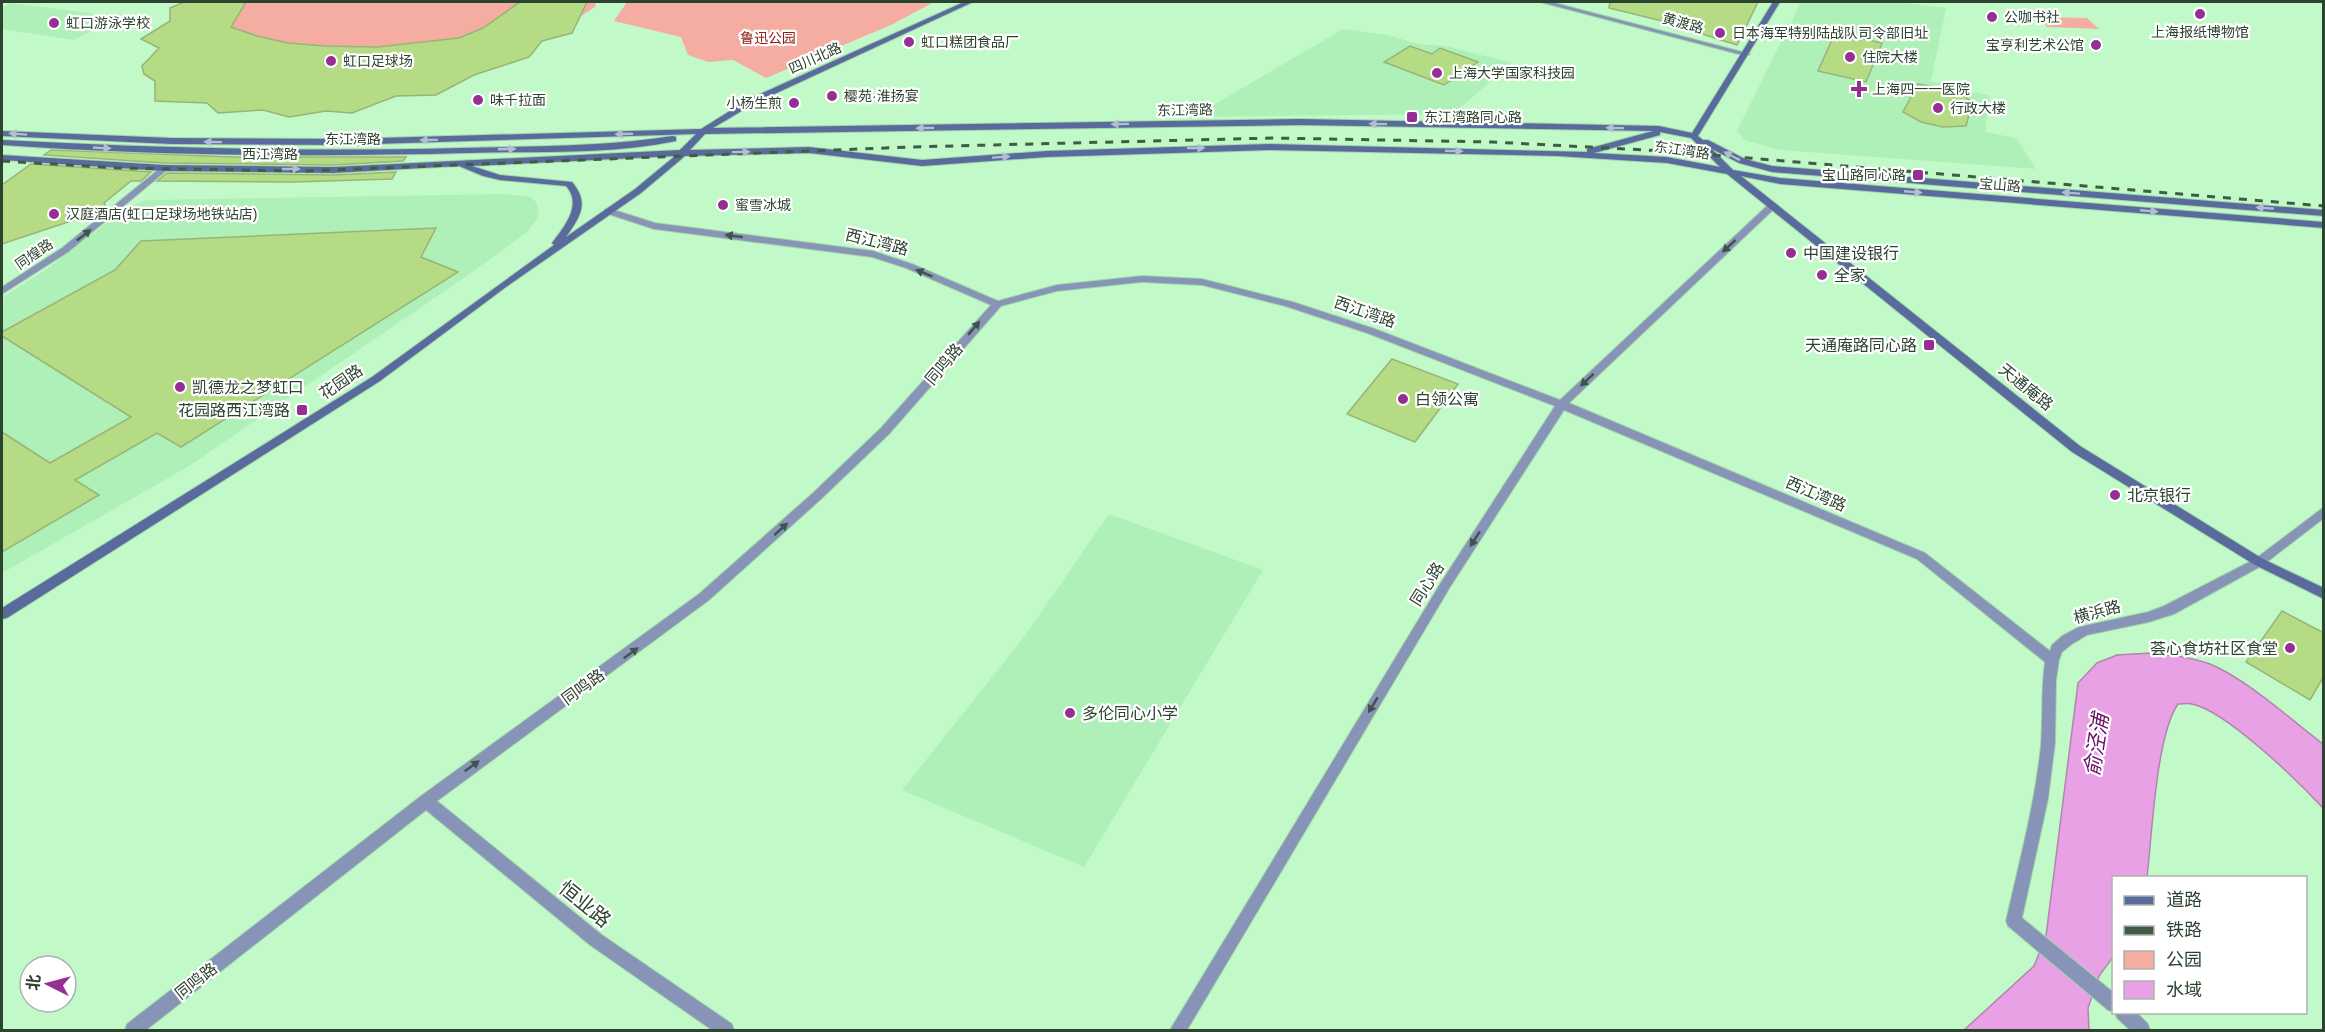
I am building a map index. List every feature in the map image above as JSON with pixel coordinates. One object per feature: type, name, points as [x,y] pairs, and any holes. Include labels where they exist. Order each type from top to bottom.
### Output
[{"type":"main road","name":"四川北路","points":[[682,153],[703,131],[752,101],[969,2]]},
{"type":"main road","name":"东江湾路","points":[[1694,136],[1777,2]]},
{"type":"main road","name":"东江湾路","points":[[2,133],[128,140],[343,142],[703,131],[1300,122],[1667,130],[1694,136],[1730,172]]},
{"type":"main road","name":"东江湾路","points":[[1579,155],[1667,130]]},
{"type":"main road","name":"东江湾路","points":[[2,143],[172,151],[380,153],[621,146],[676,138],[703,131]]},
{"type":"main road","name":"宝山路","points":[[1694,136],[1742,161],[1757,166],[1785,170],[2324,213]]},
{"type":"main road","name":"东江湾路","points":[[682,153],[818,150],[922,163],[1059,153],[1226,148],[1579,155],[1683,161],[1730,172]]},
{"type":"main road","name":"西江湾路","points":[[2,157],[164,168],[333,170],[682,153]]},
{"type":"main road","name":"花园路","points":[[2,614],[366,386],[663,172],[682,153]]},
{"type":"main road","points":[[460,164],[472,171],[491,175],[569,184],[578,191],[576,213],[554,249]]},
{"type":"main road","name":"宝山路","points":[[1730,172],[1785,170]]},
{"type":"main road","name":"宝山路","points":[[1730,172],[1780,181],[2324,225]]},
{"type":"main road","name":"天通庵路","points":[[1730,172],[2076,449],[2259,562],[2324,594]]},
{"type":"street","name":"黄渡路","points":[[1544,2],[1746,54]]},
{"type":"street","name":"同煌路","points":[[2,291],[38,270],[124,203],[164,168]]},
{"type":"street","name":"同心路","points":[[1178,1030],[1446,584],[1562,404],[1772,206]]},
{"type":"street","name":"西江湾路","points":[[608,211],[654,226],[873,254],[909,266],[997,304],[1057,288],[1142,279],[1202,282],[1331,317],[1562,404],[1921,556],[2052,660]]},
{"type":"street","name":"同鸣路","points":[[133,1030],[426,801],[646,642],[750,558],[885,431],[997,304]]},
{"type":"street","name":"横浜路","points":[[2052,660],[2057,649],[2067,640],[2084,631],[2169,610],[2259,562],[2324,511]]},
{"type":"street","points":[[2052,660],[2049,680],[2048,742],[2041,799],[2014,921],[2112,1003]]},
{"type":"street","name":"恒业路","points":[[426,801],[596,940],[726,1030]]},
{"type":"street","points":[[2125,1014],[2142,1030]]},
{"type":"shaded area","name":"上海四一一医院","points":[[1801,2],[1898,2],[1946,8],[1931,81],[1990,96],[1985,132],[2016,138],[2036,169],[1780,150],[1744,140],[1737,131]]},
{"type":"shaded area","name":"虹口游泳学校","points":[[10,3],[119,17],[74,40],[2,29],[2,8]]},
{"type":"shaded area","points":[[1343,29],[1388,35],[1418,44],[1446,46],[1512,63],[1453,114],[1193,117]]},
{"type":"shaded area","points":[[506,194],[530,197],[536,202],[539,211],[536,221],[526,233],[189,466],[2,573],[2,298],[50,267],[127,207],[147,200]]},
{"type":"shaded area","name":"多伦同心小学","points":[[1109,514],[1263,570],[1084,867],[902,790],[1024,637]]},
{"type":"green space","name":"虹口足球场","points":[[184,2],[596,2],[595,7],[542,41],[529,57],[474,75],[436,95],[396,96],[352,113],[326,111],[289,117],[263,110],[207,103],[155,101],[157,82],[142,66],[159,48],[143,40],[170,21],[170,8]]},
{"type":"green space","name":"鲁迅公园","points":[[627,2],[934,2],[893,24],[766,78],[733,60],[708,62],[688,55],[681,37],[614,21]]},
{"type":"green space","points":[[2040,17],[2087,18],[2099,29],[2047,27]]},
{"type":"water","name":"俞泾浦","points":[[2151,653],[2196,660],[2224,671],[2254,690],[2323,744],[2323,808],[2261,748],[2223,719],[2192,704],[2178,704],[2165,738],[2160,762],[2147,876],[2112,876],[2112,958],[2099,976],[2088,1008],[2089,1030],[1964,1030],[2034,966],[2046,936],[2078,683],[2097,663],[2117,655]]},
{"type":"building","name":"虹口足球场","points":[[184,2],[246,2],[231,27],[257,36],[288,43],[377,47],[459,38],[483,28],[520,2],[587,2],[572,33],[542,41],[529,57],[474,75],[436,95],[396,96],[352,113],[326,111],[289,117],[263,110],[218,113],[207,103],[155,101],[155,81],[144,74],[142,66],[159,48],[141,39],[170,21],[170,8]]},
{"type":"building","name":"日本海军特别陆战队司令部旧址","points":[[1610,2],[1758,2],[1737,45],[1658,20],[1609,8]]},
{"type":"building","name":"住院大楼","points":[[1835,33],[1882,43],[1866,82],[1818,71]]},
{"type":"building","name":"上海大学国家科技园","points":[[1410,46],[1432,54],[1440,48],[1478,62],[1444,85],[1384,62]]},
{"type":"building","name":"行政大楼","points":[[1918,84],[1960,91],[1972,103],[1966,126],[1943,127],[1921,122],[1903,112]]},
{"type":"building","points":[[51,150],[235,157],[406,157],[403,161],[333,165],[164,163],[44,155]]},
{"type":"building","name":"汉庭酒店(虹口足球场地铁站店)","points":[[31,164],[151,172],[141,181],[131,181],[104,203],[107,209],[2,244],[2,185]]},
{"type":"building","points":[[396,172],[392,179],[293,182],[157,181],[167,173],[333,175]]},
{"type":"building","name":"凯德龙之梦虹口","points":[[436,228],[421,257],[458,272],[181,447],[157,433],[75,480],[99,495],[2,552],[2,432],[50,463],[131,417],[2,336],[2,332],[115,270],[141,241]]},
{"type":"building","name":"白领公寓","points":[[1392,359],[1458,384],[1415,442],[1347,414]]},
{"type":"building","name":"荟心食坊社区食堂","points":[[2282,611],[2324,633],[2324,676],[2310,700],[2246,662]]},
{"type":"railway","points":[[2,161],[119,168],[303,171],[910,147],[1274,138],[1492,142],[1665,151],[2324,206]]},
{"type":"place","name":"上海报纸博物馆","points":[[2200,14]]},
{"type":"place","name":"公咖书社","points":[[1992,17]]},
{"type":"place","name":"虹口游泳学校","points":[[54,23]]},
{"type":"place","name":"日本海军特别陆战队司令部旧址","points":[[1720,33]]},
{"type":"place","name":"虹口糕团食品厂","points":[[909,42]]},
{"type":"place","name":"宝亨利艺术公馆","points":[[2096,45]]},
{"type":"place","name":"住院大楼","points":[[1850,57]]},
{"type":"place","name":"虹口足球场","points":[[331,61]]},
{"type":"place","name":"上海大学国家科技园","points":[[1437,73]]},
{"type":"place","name":"上海四一一医院","points":[[1859,89]]},
{"type":"place","name":"樱苑·淮扬宴","points":[[832,96]]},
{"type":"place","name":"味千拉面","points":[[478,100]]},
{"type":"place","name":"小杨生煎","points":[[794,103]]},
{"type":"place","name":"行政大楼","points":[[1938,108]]},
{"type":"place","name":"东江湾路同心路","points":[[1412,117]]},
{"type":"place","name":"宝山路同心路","points":[[1918,175]]},
{"type":"place","name":"蜜雪冰城","points":[[723,205]]},
{"type":"place","name":"汉庭酒店(虹口足球场地铁站店)","points":[[54,214]]},
{"type":"place","name":"中国建设银行","points":[[1791,253]]},
{"type":"place","name":"全家","points":[[1822,275]]},
{"type":"place","name":"天通庵路同心路","points":[[1929,345]]},
{"type":"place","name":"凯德龙之梦虹口","points":[[180,387]]},
{"type":"place","name":"白领公寓","points":[[1403,399]]},
{"type":"place","name":"花园路西江湾路","points":[[302,410]]},
{"type":"place","name":"北京银行","points":[[2115,495]]},
{"type":"place","name":"荟心食坊社区食堂","points":[[2290,648]]},
{"type":"place","name":"多伦同心小学","points":[[1070,713]]}]
